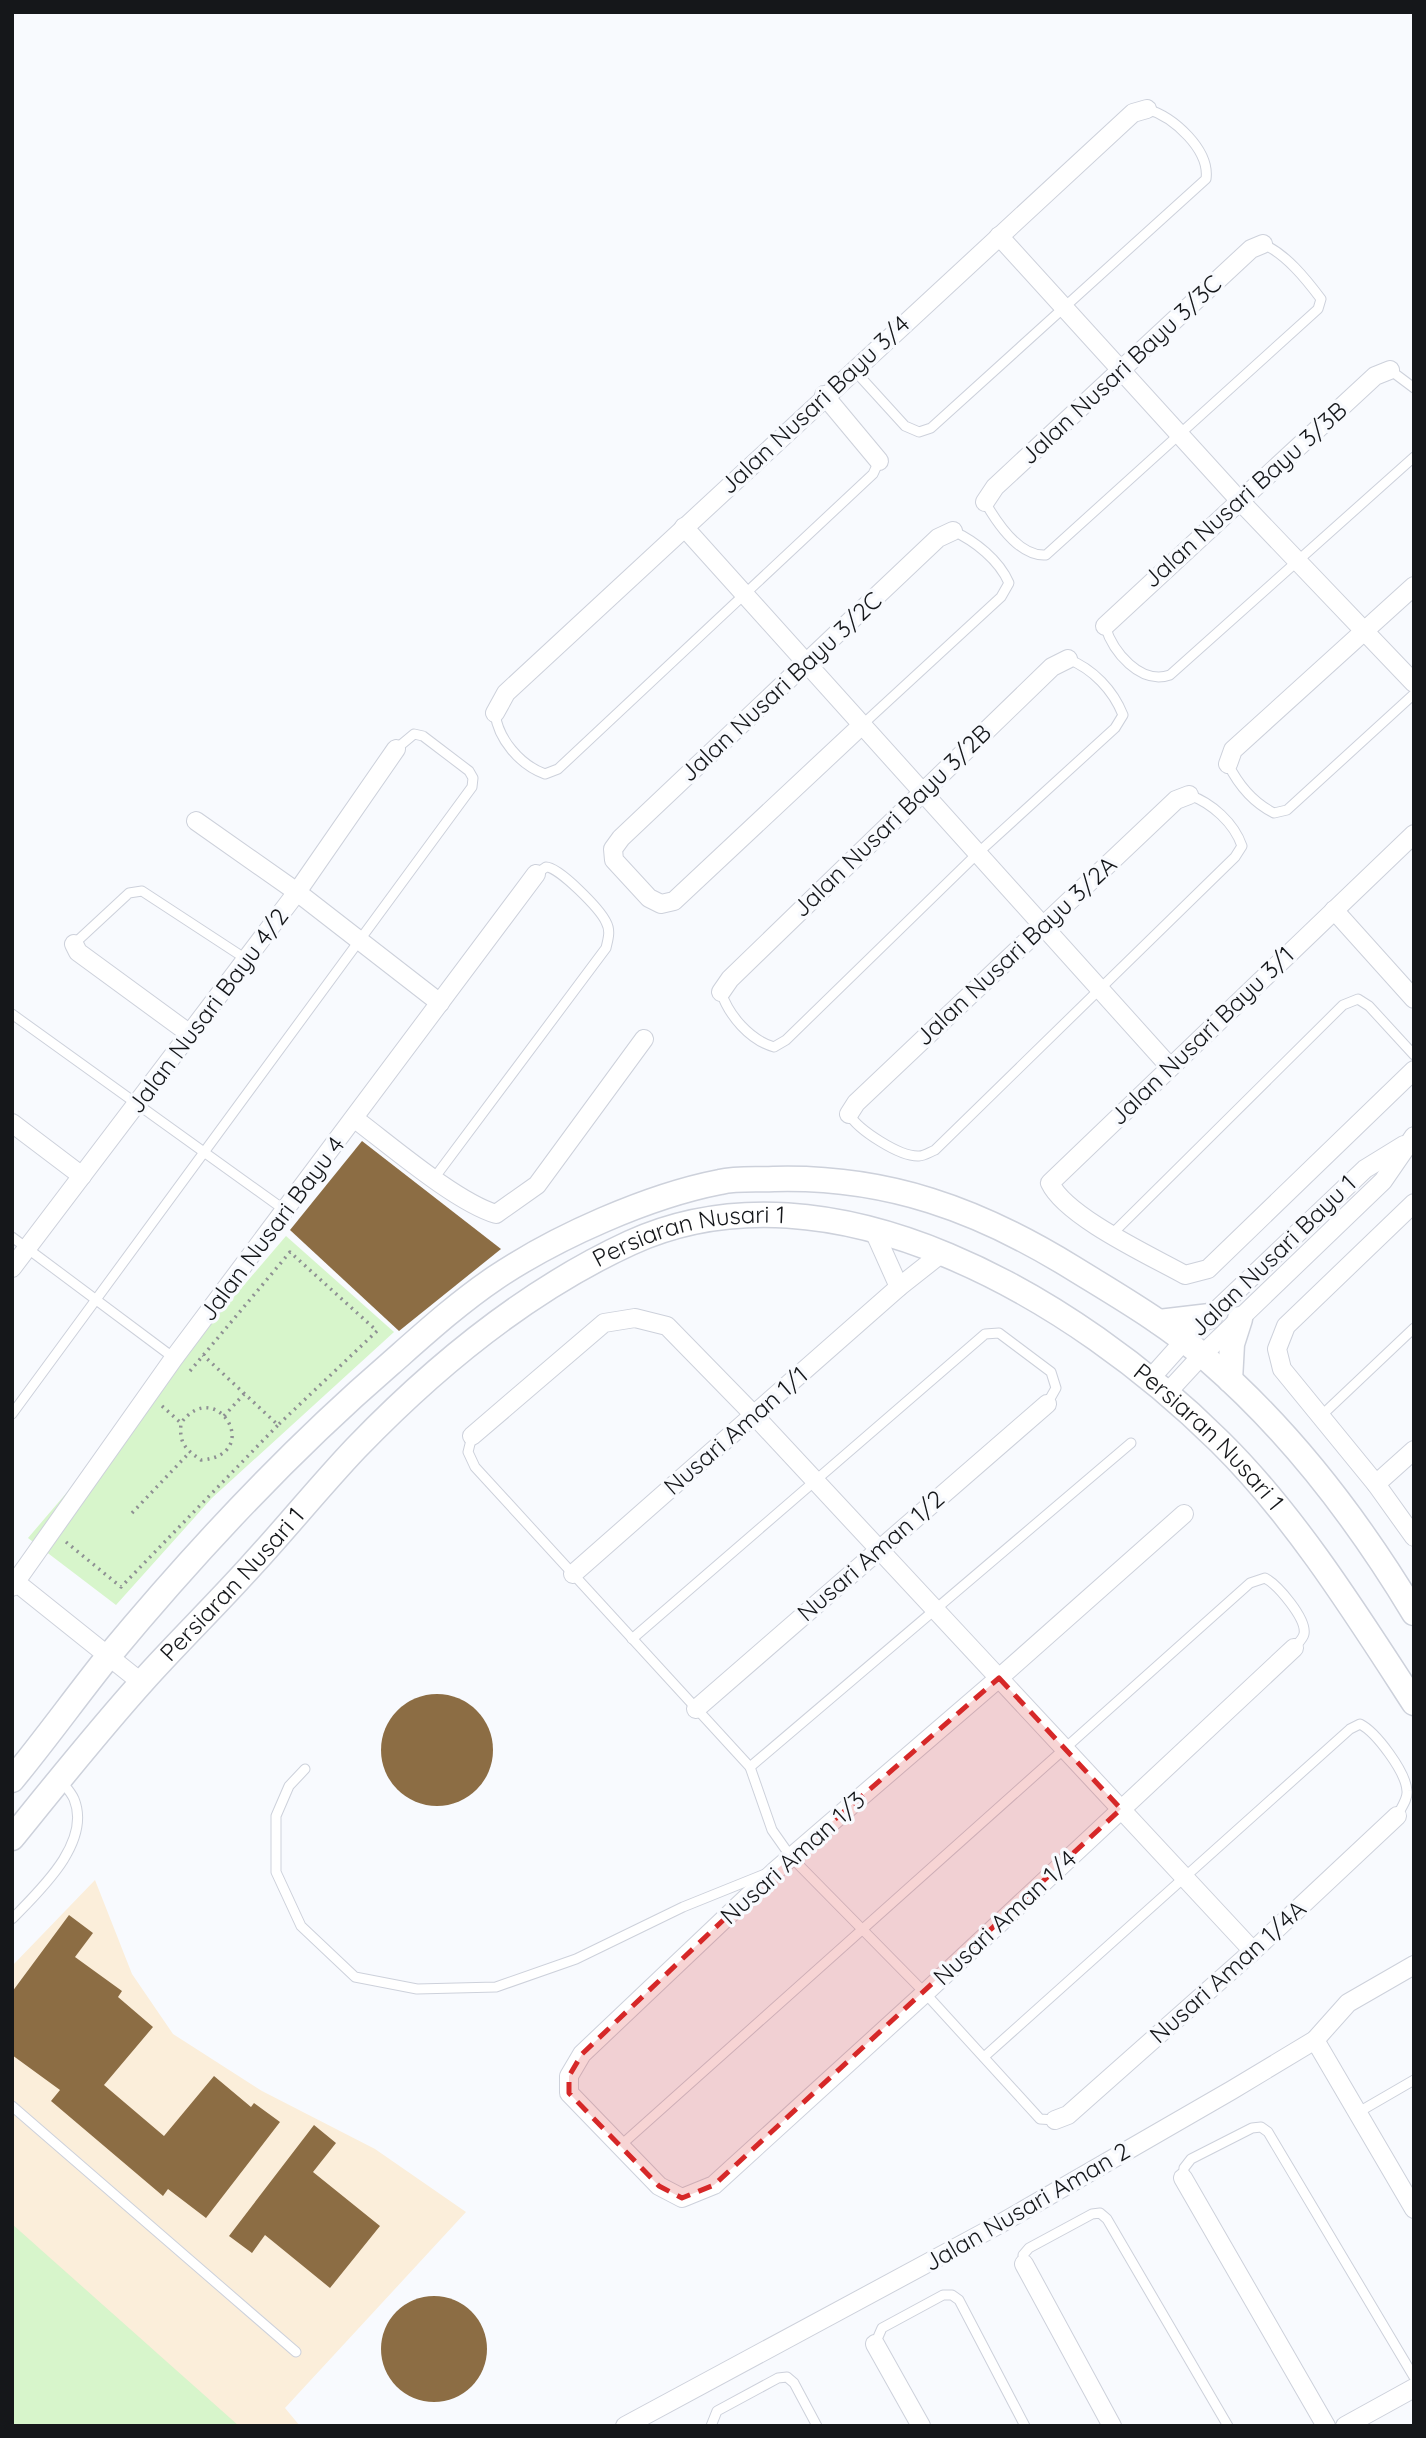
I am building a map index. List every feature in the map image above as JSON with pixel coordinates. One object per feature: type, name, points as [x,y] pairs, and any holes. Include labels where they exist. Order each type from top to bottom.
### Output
[{"type":"main road","name":"Persiaran Nusari 1","points":[[12,1780],[107,1658],[228,1520],[334,1412],[448,1314],[497,1276],[616,1214],[655,1199],[723,1181],[812,1178],[858,1183],[925,1198],[1018,1234],[1159,1322],[1193,1348],[1266,1414],[1313,1468],[1414,1613]]},
{"type":"main road","name":"Persiaran Nusari 1","points":[[12,1838],[142,1683],[384,1421],[441,1366],[552,1285],[633,1242],[677,1227],[727,1219],[791,1214],[873,1229],[976,1267],[1085,1333],[1158,1387],[1222,1443],[1286,1519],[1414,1703]]},
{"type":"main road","points":[[1159,1322],[1210,1316]]},
{"type":"main road","points":[[1230,1380],[1232,1344],[1240,1319]]},
{"type":"street","name":"Jalan Nusari Bayu 3/4","points":[[495,713],[506,693],[853,368],[1133,113],[1147,109]]},
{"type":"street","points":[[999,236],[1240,502],[1414,683]]},
{"type":"street","name":"Jalan Nusari Bayu 3/3C","points":[[985,502],[995,487],[1120,370],[1251,249],[1263,244]]},
{"type":"street","name":"Jalan Nusari Bayu 3/3B","points":[[1105,626],[1375,376],[1390,370]]},
{"type":"street","points":[[824,396],[879,461]]},
{"type":"street","points":[[684,527],[1170,1067]]},
{"type":"street","name":"Jalan Nusari Bayu 3/2C","points":[[862,725],[674,901],[661,904],[649,898],[614,860],[613,849],[621,838],[939,538],[953,531]]},
{"type":"street","points":[[1228,764],[1233,750],[1414,586]]},
{"type":"street","name":"Jalan Nusari Bayu 3/2B","points":[[721,992],[730,979],[922,791],[1052,667],[1068,659]]},
{"type":"street","name":"Jalan Nusari Bayu 4/2","points":[[12,1268],[297,892],[396,749]]},
{"type":"street","name":"Jalan Nusari Bayu 3/2A","points":[[849,1114],[856,1103],[1176,800],[1189,795]]},
{"type":"street","points":[[196,821],[297,892],[440,1003]]},
{"type":"street","name":"Jalan Nusari Bayu 3/1","points":[[1111,1234],[1056,1195],[1050,1183],[1414,834]]},
{"type":"street","name":"Jalan Nusari Bayu 4","points":[[14,1583],[174,1358],[536,874]]},
{"type":"street","points":[[1334,910],[1414,999]]},
{"type":"street","points":[[74,944],[78,952],[190,1034]]},
{"type":"street","points":[[355,1119],[480,1209],[496,1214],[537,1185],[644,1039]]},
{"type":"street","points":[[1111,1234],[1185,1275],[1208,1269],[1414,1070]]},
{"type":"street","points":[[12,1123],[82,1177]]},
{"type":"street","name":"Jalan Nusari Bayu 1","points":[[1158,1387],[1193,1348],[1210,1316],[1364,1169],[1410,1140]]},
{"type":"street","name":"Jalan Nusari Bayu 1","points":[[1193,1348],[1240,1319],[1383,1181],[1410,1140]]},
{"type":"street","points":[[1414,1203],[1286,1326],[1277,1349],[1283,1369],[1414,1537]]},
{"type":"street","points":[[873,1229],[899,1287]]},
{"type":"street","name":"Nusari Aman 1/1","points":[[573,1574],[899,1287],[942,1254]]},
{"type":"street","points":[[472,1436],[604,1323],[635,1318],[667,1326],[754,1415],[1254,1951]]},
{"type":"street","name":"Nusari Aman 1/2","points":[[696,1709],[1046,1404]]},
{"type":"street","points":[[1376,1485],[1414,1450]]},
{"type":"street","name":"Nusari Aman 1/3","points":[[714,2185],[682,2198],[659,2186],[569,2093],[569,2076],[582,2054],[776,1870],[1184,1514]]},
{"type":"street","points":[[14,1583],[142,1683]]},
{"type":"street","name":"Nusari Aman 1/4","points":[[714,2185],[925,1993],[1294,1648]]},
{"type":"street","name":"Nusari Aman 1/4A","points":[[1055,2120],[1068,2115],[1254,1951],[1397,1816]]},
{"type":"street","name":"Jalan Nusari Aman 2","points":[[625,2426],[998,2225],[1315,2040],[1348,2003],[1414,1965]]},
{"type":"street","points":[[1315,2040],[1357,2113],[1408,2187],[1414,2209]]},
{"type":"street","points":[[1183,2178],[1326,2426]]},
{"type":"street","points":[[1024,2264],[1112,2426]]},
{"type":"street","points":[[875,2344],[921,2426]]},
{"type":"street","points":[[1345,2426],[1414,2388]]},
{"type":"lane","points":[[853,368],[905,426],[919,432],[930,428],[1206,179],[1208,165],[1202,154],[1163,114],[1147,109]]},
{"type":"lane","points":[[985,502],[993,516],[1024,550],[1034,556],[1046,555],[1318,309],[1321,299],[1313,289],[1275,249],[1263,244]]},
{"type":"lane","points":[[1390,370],[1414,388]]},
{"type":"lane","points":[[1105,626],[1110,641],[1142,676],[1156,680],[1170,675],[1414,457]]},
{"type":"lane","points":[[495,713],[497,731],[530,768],[545,774],[558,769],[873,474],[879,461]]},
{"type":"lane","points":[[862,725],[1001,597],[1009,583],[1004,572],[971,539],[953,531]]},
{"type":"lane","points":[[721,992],[726,1008],[759,1042],[774,1047],[786,1040],[979,852],[1115,728],[1123,715],[1116,698],[1085,666],[1068,659]]},
{"type":"lane","points":[[1228,764],[1236,780],[1262,807],[1274,813],[1287,810],[1414,694]]},
{"type":"lane","points":[[12,1415],[362,941],[472,787],[473,778],[469,771],[423,736],[414,734],[396,749]]},
{"type":"lane","points":[[849,1114],[855,1125],[902,1153],[921,1156],[935,1150],[1235,857],[1242,846],[1237,831],[1204,800],[1189,795]]},
{"type":"lane","points":[[435,1177],[606,948],[610,934],[606,922],[597,910],[557,869],[546,867],[536,874]]},
{"type":"lane","points":[[74,944],[130,893],[142,891],[246,959]]},
{"type":"lane","points":[[1111,1234],[1343,1005],[1358,999],[1369,1006],[1414,1055]]},
{"type":"lane","points":[[12,1014],[286,1210]]},
{"type":"lane","points":[[12,1237],[174,1358]]},
{"type":"lane","points":[[1321,1416],[1414,1328]]},
{"type":"lane","points":[[632,1639],[985,1334],[999,1333],[1051,1372],[1056,1388],[1046,1404]]},
{"type":"lane","points":[[472,1436],[468,1452],[475,1467],[750,1768],[772,1830],[791,1857],[925,1993],[1040,2119],[1055,2120]]},
{"type":"lane","points":[[750,1768],[1131,1443]]},
{"type":"lane","points":[[620,2146],[1250,1583],[1265,1578],[1277,1585],[1304,1625],[1304,1636],[1294,1648]]},
{"type":"lane","points":[[984,2057],[1350,1729],[1360,1724],[1372,1731],[1405,1780],[1408,1794],[1397,1816]]},
{"type":"lane","points":[[305,1769],[289,1786],[276,1816],[276,1872],[301,1926],[355,1977],[417,1989],[496,1987],[576,1959],[683,1907],[776,1870]]},
{"type":"lane","points":[[12,1919],[58,1871],[76,1830],[74,1799],[60,1779]]},
{"type":"lane","points":[[1357,2113],[1414,2080]]},
{"type":"lane","points":[[12,2106],[296,2352]]},
{"type":"lane","points":[[1183,2178],[1184,2168],[1191,2159],[1252,2128],[1261,2127],[1268,2132],[1414,2377]]},
{"type":"lane","points":[[1024,2264],[1023,2255],[1029,2248],[1092,2214],[1100,2213],[1107,2219],[1228,2426]]},
{"type":"lane","points":[[875,2344],[882,2329],[943,2295],[952,2295],[958,2300],[1025,2426]]},
{"type":"lane","points":[[711,2426],[717,2411],[778,2378],[787,2377],[794,2383],[817,2426]]},
{"type":"path","points":[[62,1539],[121,1587],[278,1425],[377,1331],[290,1252],[186,1374]]},
{"type":"path","points":[[203,1354],[278,1425]]},
{"type":"path","points":[[224,1416],[244,1394]]},
{"type":"path","points":[[152,1415],[161,1404],[181,1423]]},
{"type":"path","points":[[206,1406],[224,1416],[230,1423],[233,1435],[229,1447],[213,1459],[201,1460],[190,1452],[179,1438],[181,1423],[189,1413],[206,1406]]},
{"type":"path","points":[[132,1513],[190,1452]]},
{"type":"highlighted area","points":[[999,1678],[1121,1809],[714,2185],[682,2198],[659,2186],[569,2093],[569,2076],[582,2054],[776,1870]]},
{"type":"shaded area","points":[[95,1880],[132,1974],[173,2034],[262,2091],[375,2149],[466,2212],[285,2408],[300,2426],[12,2426],[12,1966]]},
{"type":"green space","points":[[286,1236],[394,1332],[212,1498],[116,1605],[28,1538]]},
{"type":"green space","points":[[12,2224],[239,2426],[12,2426]]},
{"type":"building","points":[[362,1141],[501,1249],[399,1331],[290,1230]]},
{"type":"building","points":[[437,1694],[458,1698],[477,1710],[489,1729],[493,1750],[489,1771],[477,1790],[458,1802],[437,1806],[416,1802],[397,1790],[385,1771],[381,1750],[385,1729],[397,1710],[416,1698]]},
{"type":"building","points":[[69,1915],[93,1933],[75,1957],[122,1991],[118,1997],[153,2027],[104,2085],[164,2136],[214,2076],[251,2107],[254,2103],[280,2122],[206,2218],[168,2189],[163,2196],[51,2101],[60,2090],[12,2055],[12,1992]]},
{"type":"building","points":[[314,2125],[336,2143],[313,2172],[380,2226],[330,2288],[265,2235],[252,2253],[229,2236]]},
{"type":"building","points":[[434,2296],[454,2300],[472,2311],[483,2329],[487,2349],[483,2369],[472,2387],[454,2398],[434,2402],[414,2398],[396,2387],[385,2369],[381,2349],[385,2329],[396,2311],[414,2300]]}]
